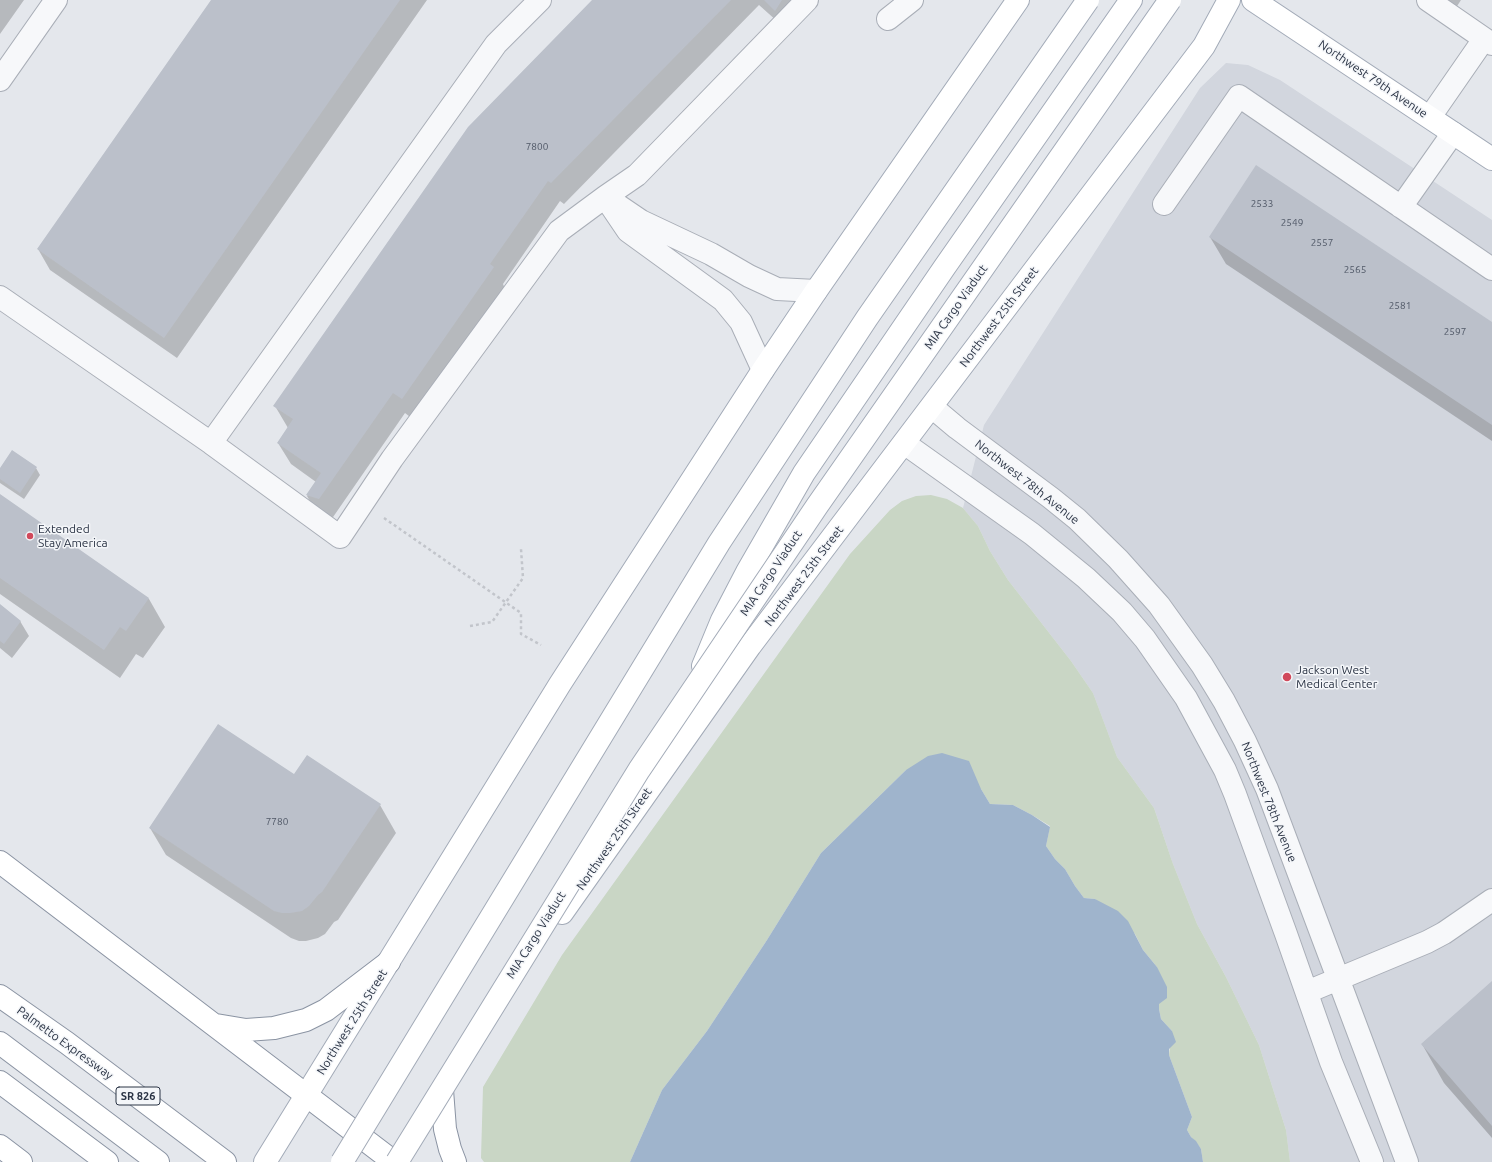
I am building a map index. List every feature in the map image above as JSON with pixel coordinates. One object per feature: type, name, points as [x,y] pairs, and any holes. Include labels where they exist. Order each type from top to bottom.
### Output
[{"type":"main road","name":"Northwest 25th Street","points":[[265,1162],[560,684],[763,370],[1018,0]]},
{"type":"main road","points":[[342,1162],[719,543],[867,318],[1088,0]]},
{"type":"main road","points":[[680,745],[699,676],[722,620],[791,494],[918,306],[1131,0]]},
{"type":"main road","name":"MIA Cargo Viaduct","points":[[393,1162],[639,770],[817,506],[1170,0]]},
{"type":"main road","name":"Northwest 25th Street","points":[[393,1162],[586,878],[750,646],[1204,46],[1229,0]]},
{"type":"main road","name":"Northwest 79th Avenue","points":[[1253,0],[1492,159]]},
{"type":"main road","points":[[0,862],[393,1162]]},
{"type":"main road","points":[[214,1025],[246,1030],[274,1028],[306,1020],[326,1010],[388,962]]},
{"type":"main road","name":"Palmetto Expressway","points":[[0,996],[67,1043],[217,1156]]},
{"type":"main road","points":[[0,1043],[158,1162]]},
{"type":"main road","points":[[0,1082],[107,1162]]},
{"type":"main road","points":[[442,1090],[445,1129],[450,1149],[456,1162]]},
{"type":"main road","points":[[0,1146],[22,1162]]},
{"type":"lane","points":[[0,80],[56,0]]},
{"type":"lane","points":[[211,443],[496,44],[540,0]]},
{"type":"lane","points":[[0,297],[211,443],[340,537],[392,459],[559,231],[637,175],[807,0]]},
{"type":"lane","points":[[888,19],[912,0]]},
{"type":"lane","points":[[1428,0],[1488,41],[1430,117]]},
{"type":"lane","points":[[1164,204],[1239,96],[1492,269]]},
{"type":"lane","points":[[1401,207],[1453,133]]},
{"type":"lane","points":[[605,197],[641,221],[711,254],[749,276],[777,289],[816,291]]},
{"type":"lane","points":[[605,197],[628,231],[723,300],[741,322],[763,370]]},
{"type":"lane","name":"Northwest 78th Avenue","points":[[932,407],[957,428],[1023,476],[1077,519],[1118,559],[1144,588],[1181,635],[1202,665],[1224,701],[1256,764],[1278,818],[1407,1162]]},
{"type":"lane","points":[[904,443],[1032,534],[1075,568],[1122,612],[1148,643],[1186,698],[1225,770],[1253,840],[1331,1062],[1372,1162]]},
{"type":"lane","points":[[1306,992],[1427,942],[1444,933],[1492,900]]},
{"type":"path","points":[[381,516],[520,613],[521,634],[541,645]]},
{"type":"path","points":[[470,626],[492,622],[524,578],[521,549]]},
{"type":"shaded area","name":"Jackson West Medical Center","points":[[1226,63],[1248,65],[1280,80],[1492,220],[1492,1162],[1290,1162],[1286,1130],[1259,1045],[1226,977],[1197,924],[1173,864],[1154,808],[1117,757],[1093,693],[1071,661],[1008,580],[990,551],[978,526],[963,508],[984,425],[1200,88]]},
{"type":"green space","points":[[931,495],[947,499],[963,508],[978,526],[990,551],[1008,580],[1071,661],[1093,693],[1117,757],[1154,808],[1173,864],[1197,924],[1226,977],[1259,1045],[1286,1130],[1290,1162],[1203,1162],[1201,1149],[1187,1130],[1192,1117],[1169,1055],[1172,1031],[1161,1019],[1159,1009],[1157,967],[1143,950],[1135,934],[1095,899],[1084,898],[1065,869],[1055,859],[1046,846],[1050,826],[1013,805],[990,804],[981,789],[906,770],[821,853],[767,940],[707,1031],[662,1090],[630,1162],[484,1162],[481,1158],[483,1087],[562,955],[850,554],[890,510],[902,501],[916,496]]},
{"type":"water","points":[[942,753],[969,761],[981,789],[990,804],[1013,805],[1050,827],[1046,846],[1055,859],[1065,869],[1084,898],[1095,899],[1118,911],[1128,921],[1143,950],[1157,967],[1167,987],[1167,998],[1159,1004],[1161,1019],[1172,1031],[1176,1042],[1169,1049],[1169,1055],[1192,1117],[1187,1130],[1201,1149],[1203,1162],[630,1162],[662,1090],[707,1031],[767,940],[821,853],[906,770],[928,756]]},
{"type":"building","points":[[211,0],[400,0],[164,338],[37,249]]},
{"type":"building","points":[[592,0],[731,0],[551,183],[548,181],[490,264],[494,267],[402,399],[393,393],[319,499],[306,495],[321,473],[277,443],[293,419],[273,406],[468,127]]},
{"type":"building","points":[[764,0],[782,0],[775,11]]},
{"type":"building","points":[[1256,165],[1492,322],[1492,425],[1209,237]]},
{"type":"building","points":[[12,450],[37,467],[20,493],[0,479],[0,468]]},
{"type":"building","name":"Extended Stay America","points":[[0,494],[149,598],[126,631],[120,627],[104,650],[0,578]]},
{"type":"building","points":[[0,604],[21,621],[4,644],[0,641]]},
{"type":"building","points":[[218,724],[294,774],[307,755],[381,804],[322,892],[302,911],[282,913],[274,911],[149,828]]},
{"type":"building","points":[[1492,981],[1492,1126],[1421,1044]]},
{"type":"place","name":"Extended Stay America","points":[[30,536]]},
{"type":"place","name":"Jackson West Medical Center","points":[[1287,677]]}]
